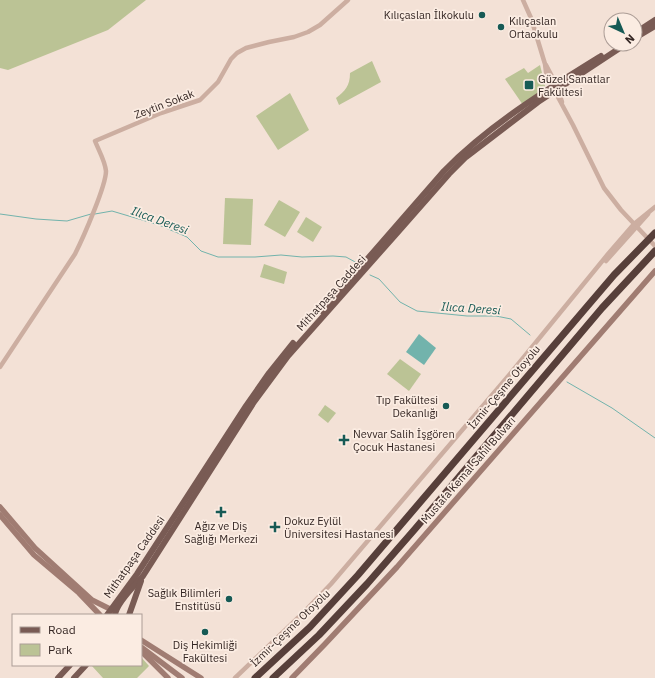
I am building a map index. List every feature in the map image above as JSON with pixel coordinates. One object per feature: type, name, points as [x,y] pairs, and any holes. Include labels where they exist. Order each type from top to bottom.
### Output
[{"type":"highway","name":"İzmir-Çeşme Otoyolu","points":[[255,678],[310,627],[358,575],[571,324],[614,275],[655,233]]},
{"type":"highway","points":[[273,678],[318,635],[367,584],[606,303],[655,251]]},
{"type":"main road","points":[[643,28],[655,20]]},
{"type":"main road","points":[[643,33],[655,26]]},
{"type":"main road","name":"Mithatpaşa Caddesi","points":[[111,614],[115,612],[126,596],[258,396],[308,332],[448,174],[466,156],[555,87],[607,52]]},
{"type":"main road","name":"Mithatpaşa Caddesi","points":[[140,575],[240,415],[269,373],[287,350],[444,171],[464,151],[546,90],[555,87],[613,52]]},
{"type":"main road","name":"Mustafa Kemal Sahil Bulvarı","points":[[292,678],[326,644],[397,567],[655,271]]},
{"type":"main road","points":[[0,507],[32,545],[92,600],[111,614]]},
{"type":"main road","points":[[0,515],[34,555],[99,614]]},
{"type":"main road","points":[[129,614],[140,575]]},
{"type":"main road","points":[[142,642],[153,655]]},
{"type":"main road","points":[[142,642],[201,678]]},
{"type":"main road","points":[[142,648],[182,678]]},
{"type":"main road","points":[[142,652],[168,678]]},
{"type":"main road","points":[[58,678],[69,666]]},
{"type":"main road","points":[[74,678],[85,666]]},
{"type":"street","name":"Zeytin Sokak","points":[[0,367],[75,254],[89,221],[106,172],[104,162],[95,141],[161,113],[200,100],[218,82],[231,59],[237,53],[246,48],[294,37],[308,32],[320,25],[348,0]]},
{"type":"street","points":[[523,0],[531,18],[545,64],[548,78],[546,90]]},
{"type":"street","points":[[545,64],[563,106],[604,188],[635,226],[655,246]]},
{"type":"street","points":[[548,78],[555,87]]},
{"type":"street","points":[[235,678],[302,614],[349,564],[594,271],[635,226],[655,207]]},
{"type":"green space","points":[[0,0],[146,0],[108,30],[8,70],[0,68]]},
{"type":"green space","points":[[372,61],[381,82],[339,105],[336,98],[346,88],[350,73]]},
{"type":"green space","points":[[540,65],[545,85],[544,89],[523,105],[505,79],[524,68],[528,73]]},
{"type":"green space","points":[[290,93],[309,130],[278,150],[256,116]]},
{"type":"green space","points":[[225,198],[253,199],[251,245],[223,244]]},
{"type":"green space","points":[[279,200],[300,212],[285,237],[264,225]]},
{"type":"green space","points":[[306,217],[322,227],[313,242],[297,232]]},
{"type":"green space","points":[[264,264],[287,272],[284,284],[260,277]]},
{"type":"green space","points":[[400,359],[421,374],[409,391],[387,374]]},
{"type":"green space","points":[[325,405],[336,413],[328,423],[318,415]]},
{"type":"green space","points":[[142,658],[149,666],[137,678],[103,678],[92,666],[142,666]]},
{"type":"water","points":[[419,334],[436,348],[424,365],[406,352]]},
{"type":"waterway","name":"Ilıca Deresi","points":[[95,214],[112,211],[159,225],[187,237],[201,251],[218,257],[281,255],[302,257],[333,256],[346,257],[357,263]]},
{"type":"waterway","name":"Ilıca Deresi","points":[[0,214],[36,219],[67,221],[91,214]]},
{"type":"waterway","name":"Ilıca Deresi","points":[[370,275],[379,279],[400,302],[417,311],[467,316],[496,316],[511,319],[530,335]]},
{"type":"waterway","name":"Ilıca Deresi","points":[[567,382],[612,408],[655,438]]},
{"type":"place","name":"Kılıçaslan İlkokulu","points":[[482,15]]},
{"type":"place","name":"Kılıçaslan Ortaokulu","points":[[501,27]]},
{"type":"place","name":"Güzel Sanatlar Fakültesi","points":[[529,85]]},
{"type":"place","name":"Tıp Fakültesi Dekanlığı","points":[[446,406]]},
{"type":"place","name":"Nevvar Salih İşgören Çocuk Hastanesi","points":[[344,440]]},
{"type":"place","name":"Ağız ve Diş Sağlığı Merkezi","points":[[221,512]]},
{"type":"place","name":"Dokuz Eylül Üniversitesi Hastanesi","points":[[275,527]]},
{"type":"place","name":"Sağlık Bilimleri Enstitüsü","points":[[229,599]]},
{"type":"place","name":"Diş Hekimliği Fakültesi","points":[[205,632]]}]
